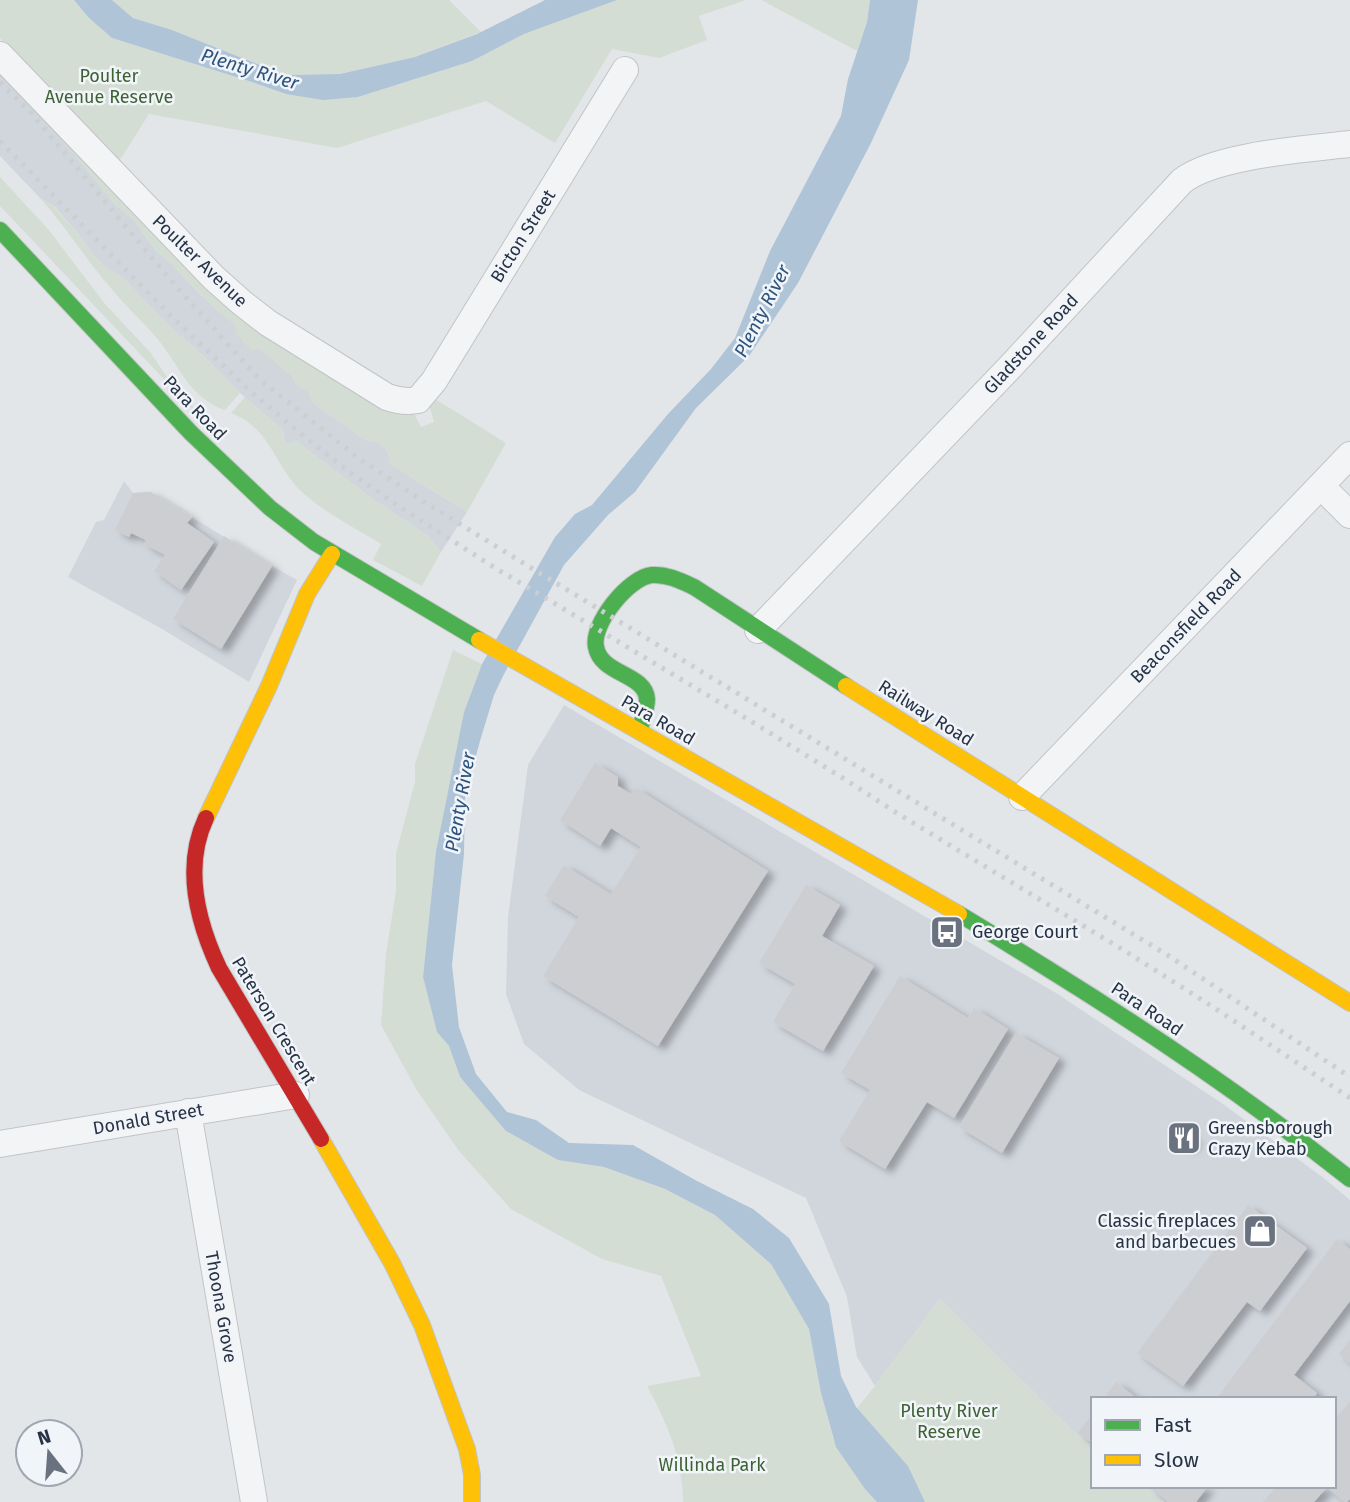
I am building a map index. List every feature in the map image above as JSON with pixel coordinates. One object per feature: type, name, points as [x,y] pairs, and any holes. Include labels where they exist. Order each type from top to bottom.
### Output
[{"type":"street","name":"Poulter Avenue","points":[[0,55],[214,278],[241,302],[268,323],[387,397],[422,411]]},
{"type":"street","name":"Bicton Street","points":[[422,411],[435,381],[625,70]]},
{"type":"street","name":"Gladstone Road","points":[[758,630],[1012,365],[1182,181],[1192,173],[1217,164],[1350,144]]},
{"type":"street","name":"Para Road","points":[[0,230],[191,433],[292,526],[332,554],[952,911],[1103,1003],[1247,1100],[1350,1179]]},
{"type":"street","name":"Beaconsfield Road","points":[[1023,797],[1350,455]]},
{"type":"street","points":[[1321,486],[1350,514]]},
{"type":"street","name":"Paterson Crescent","points":[[332,554],[307,594],[269,686],[204,823],[195,853],[193,879],[201,921],[219,968],[296,1095],[417,1312],[462,1434],[472,1470],[472,1502]]},
{"type":"street","name":"Railway Road","points":[[639,731],[647,703],[644,691],[634,681],[605,663],[596,649],[595,642],[601,624],[614,604],[635,581],[650,576],[682,580],[1350,1003]]},
{"type":"street","name":"Donald Street","points":[[0,1144],[296,1095]]},
{"type":"street","name":"Thoona Grove","points":[[188,1112],[254,1502]]},
{"type":"shaded area","points":[[0,72],[48,123],[115,204],[134,220],[156,251],[292,376],[296,384],[309,392],[312,402],[365,440],[378,442],[388,451],[390,464],[467,512],[441,552],[428,536],[374,500],[296,441],[288,444],[285,442],[283,430],[174,331],[123,278],[92,254],[55,207],[40,198],[0,156]]},
{"type":"shaded area","points":[[124,481],[133,493],[151,492],[297,580],[249,682],[162,629],[68,577],[96,522],[104,520]]},
{"type":"shaded area","points":[[564,705],[1056,993],[1223,1104],[1350,1200],[1350,1502],[1164,1502],[1146,1488],[1336,1488],[1336,1397],[1091,1397],[1091,1445],[1073,1431],[940,1299],[875,1386],[857,1357],[847,1297],[806,1198],[579,1090],[524,1044],[506,994],[508,917],[528,765]]},
{"type":"green space","name":"Poulter Avenue Reserve","points":[[0,0],[74,0],[89,18],[112,38],[286,94],[358,97],[472,61],[524,34],[617,0],[746,0],[699,16],[707,40],[659,58],[612,49],[555,143],[486,101],[337,148],[149,114],[118,163],[0,38]]},
{"type":"green space","points":[[112,0],[449,0],[481,32],[415,57],[340,74],[285,75],[172,30],[133,18]]},
{"type":"green space","points":[[761,0],[870,0],[867,22],[857,51]]},
{"type":"green space","points":[[48,123],[173,249],[415,415],[421,427],[434,422],[429,404],[432,397],[506,443],[467,512],[390,464],[388,451],[378,442],[365,440],[312,402],[309,392],[296,384],[292,376],[259,349],[252,351],[235,333],[236,325],[215,309],[156,251],[134,220],[115,204]]},
{"type":"green space","points":[[0,177],[48,229],[105,304],[150,352],[178,393],[207,415],[205,417],[194,411],[0,206]]},
{"type":"green space","points":[[40,198],[54,207],[81,237],[92,254],[123,278],[240,393],[225,410],[203,398],[187,382],[160,342],[109,286]]},
{"type":"green space","points":[[245,397],[283,430],[285,442],[288,444],[296,441],[374,500],[428,536],[441,552],[422,586],[373,560],[381,544],[328,512],[299,489],[255,428],[231,413]]},
{"type":"green space","name":"Plenty River Reserve","points":[[453,650],[482,664],[464,712],[436,851],[423,977],[437,1032],[449,1046],[460,1078],[558,1160],[604,1167],[665,1189],[715,1215],[771,1264],[809,1329],[833,1438],[940,1299],[1073,1431],[1091,1445],[1091,1488],[1146,1488],[1164,1502],[683,1502],[677,1456],[647,1386],[701,1376],[661,1276],[602,1259],[511,1209],[459,1151],[416,1089],[381,1025],[386,954],[396,891],[396,853],[415,782],[415,764]]},
{"type":"water","name":"Plenty River","points":[[74,0],[112,0],[133,18],[172,30],[285,75],[340,74],[415,57],[477,34],[545,0],[617,0],[524,34],[472,61],[358,97],[323,100],[286,94],[112,38],[89,18]]},
{"type":"water","name":"Plenty River","points":[[870,0],[918,0],[909,60],[871,143],[798,283],[749,356],[696,408],[635,492],[608,515],[564,565],[494,695],[465,796],[464,854],[452,965],[459,1027],[476,1074],[507,1112],[536,1120],[569,1143],[633,1145],[753,1209],[789,1238],[829,1304],[841,1376],[856,1407],[908,1466],[925,1502],[877,1502],[836,1447],[821,1393],[809,1329],[771,1264],[715,1215],[665,1189],[604,1167],[558,1160],[506,1131],[460,1077],[449,1046],[437,1032],[423,977],[436,851],[464,712],[482,664],[555,537],[575,514],[592,505],[735,338],[770,251],[841,116],[848,79],[867,22]]},
{"type":"building","points":[[151,492],[192,517],[187,523],[214,542],[181,590],[154,571],[165,555],[144,544],[146,540],[131,533],[129,537],[115,530],[133,493]]},
{"type":"building","points":[[224,536],[272,566],[221,649],[173,619]]},
{"type":"building","points":[[595,763],[618,777],[618,786],[631,794],[636,788],[768,871],[658,1046],[543,976],[579,917],[545,896],[564,865],[611,894],[641,847],[611,828],[600,846],[560,820]]},
{"type":"building","points":[[806,885],[840,905],[822,936],[874,966],[823,1051],[773,1022],[795,984],[759,963]]},
{"type":"building","points":[[900,976],[968,1018],[974,1008],[1008,1029],[954,1118],[927,1102],[885,1169],[839,1141],[870,1090],[841,1073]]},
{"type":"building","points":[[1016,1033],[1059,1058],[1002,1153],[959,1127]]},
{"type":"building","name":"Greensborough Crazy Kebab","points":[[1179,1127],[1195,1139],[1189,1148],[1173,1136]]},
{"type":"building","points":[[1248,1205],[1307,1248],[1260,1311],[1247,1302],[1183,1386],[1137,1353]]},
{"type":"building","points":[[1337,1239],[1350,1249],[1350,1301],[1294,1375],[1317,1393],[1314,1397],[1218,1397]]},
{"type":"building","points":[[1350,1340],[1350,1363],[1339,1354]]},
{"type":"building","points":[[1116,1382],[1135,1397],[1105,1397]]},
{"type":"building","points":[[1350,1402],[1350,1499],[1347,1502],[1328,1488],[1336,1488],[1336,1418]]},
{"type":"building","points":[[1091,1416],[1091,1443],[1078,1433]]},
{"type":"building","points":[[1151,1488],[1206,1488],[1196,1502],[1169,1502]]},
{"type":"building","points":[[1275,1488],[1326,1488],[1314,1502],[1263,1502]]},
{"type":"railway","points":[[0,82],[32,114],[168,277],[258,378],[357,457],[533,569],[1169,956],[1350,1077]]},
{"type":"railway","points":[[0,141],[171,316],[248,389],[348,471],[492,566],[1125,951],[1350,1098]]},
{"type":"traffic: fast","points":[[0,230],[191,433],[270,508],[314,542],[479,640]]},
{"type":"traffic: fast","points":[[639,731],[647,703],[644,690],[606,663],[596,647],[596,637],[605,615],[623,593],[633,584],[652,575],[679,580],[694,587],[846,686]]},
{"type":"traffic: fast","points":[[959,914],[1162,1042],[1239,1095],[1350,1179]]},
{"type":"traffic: slow","points":[[206,818],[269,686],[307,594],[332,554]]},
{"type":"traffic: slow","points":[[479,640],[959,914]]},
{"type":"traffic: slow","points":[[846,686],[1350,1003]]},
{"type":"traffic: slow","points":[[321,1139],[392,1263],[422,1325],[467,1449],[472,1475],[472,1502]]},
{"type":"traffic: jam","points":[[206,818],[199,837],[194,875],[204,932],[219,968],[321,1139]]},
{"type":"place","name":"George Court","points":[[947,932]]},
{"type":"place","name":"Greensborough Crazy Kebab","points":[[1184,1138]]},
{"type":"place","name":"Classic fireplaces and barbecues","points":[[1260,1231]]},
{"type":"park label","name":"Willinda Park","points":[[712,1465]]}]
